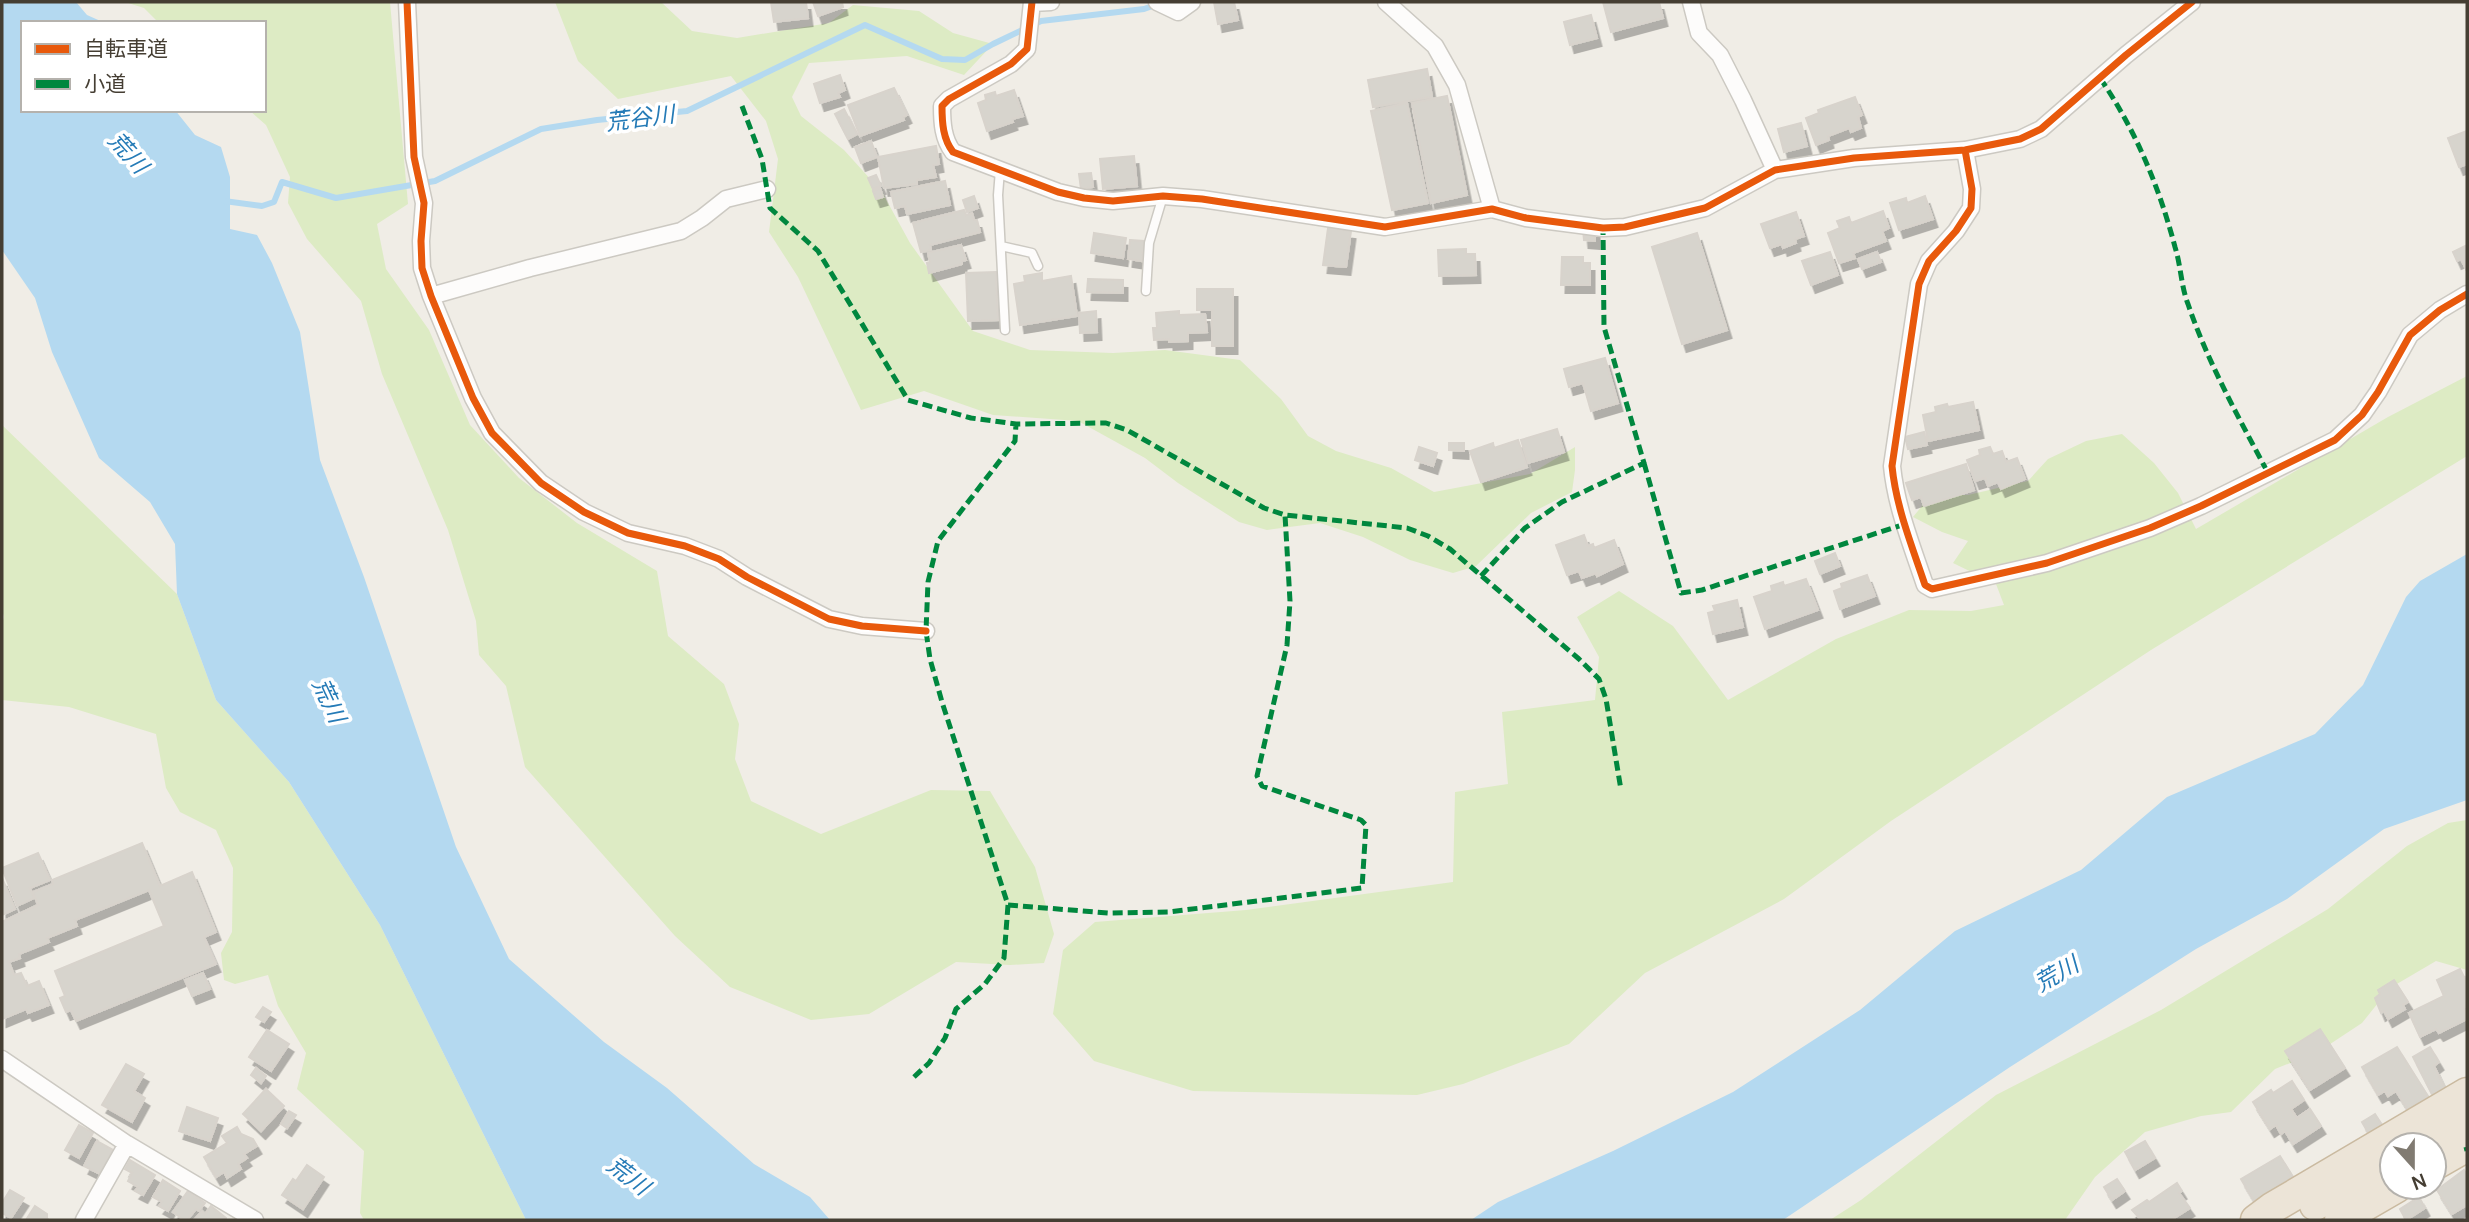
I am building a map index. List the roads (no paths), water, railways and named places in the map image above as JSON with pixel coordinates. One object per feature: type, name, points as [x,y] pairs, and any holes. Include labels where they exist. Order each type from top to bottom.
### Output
[{"type":"highway","points":[[2256,1220],[2467,1093]]},
{"type":"highway","points":[[2448,1132],[2467,1122]]},
{"type":"highway","points":[[2448,1135],[2467,1122]]},
{"type":"highway","points":[[2448,1157],[2467,1146]]},
{"type":"highway","points":[[2287,1220],[2378,1171]]},
{"type":"highway","points":[[2318,1220],[2378,1181]]},
{"type":"highway","points":[[2340,1220],[2378,1198]]},
{"type":"street","points":[[407,2],[414,157],[424,203],[422,268],[473,398],[492,433],[541,483],[584,512],[628,533],[685,546],[719,558],[747,577],[829,619],[862,626],[926,631]]},
{"type":"street","points":[[1051,2],[1032,3],[1027,50],[1011,64],[949,99],[942,106],[942,122],[948,145],[953,152],[1058,192],[1084,198],[1113,201],[1163,196],[1202,199],[1385,227],[1492,209],[1539,220],[1603,228],[1625,227],[1705,208],[1775,170],[1854,158],[1965,150],[2020,139],[2040,129],[2192,2]]},
{"type":"street","points":[[1157,2],[1178,12],[1192,2]]},
{"type":"street","points":[[1386,2],[1435,46],[1457,85],[1492,209]]},
{"type":"street","points":[[1691,2],[1699,33],[1720,55],[1775,170]]},
{"type":"street","points":[[1965,150],[1972,189],[1971,208],[1956,231],[1929,261],[1919,284],[1892,466],[1894,489],[1905,524],[1925,585],[1932,589],[2048,563],[2150,528],[2335,440],[2362,415],[2410,334],[2440,310],[2467,294]]},
{"type":"street","points":[[431,296],[530,268],[681,231],[726,199],[767,189]]},
{"type":"street","points":[[2,1059],[127,1144],[255,1220]]},
{"type":"street","points":[[84,1220],[127,1144]]},
{"type":"lane","points":[[1000,170],[998,195],[1005,330]]},
{"type":"lane","points":[[1146,291],[1149,243],[1163,196]]},
{"type":"lane","points":[[1001,246],[1032,253],[1038,266]]},
{"type":"water","name":"荒川","points":[[2,2],[76,2],[87,15],[100,21],[21,21],[21,112],[177,112],[195,135],[221,147],[230,177],[230,229],[257,235],[272,263],[300,332],[320,460],[364,577],[456,847],[509,959],[604,1042],[667,1088],[754,1164],[810,1197],[830,1220],[526,1220],[380,925],[289,782],[216,700],[177,594],[175,544],[150,502],[99,458],[52,352],[35,298],[2,250]]},
{"type":"water","name":"荒川","points":[[2467,554],[2467,800],[2384,829],[2287,899],[2196,949],[2010,1067],[1783,1220],[1471,1220],[1498,1202],[1613,1151],[1733,1092],[1860,1010],[1955,931],[2081,870],[2167,797],[2315,734],[2363,685],[2406,597],[2420,581]]},
{"type":"waterway","name":"荒谷川","points":[[224,201],[262,206],[274,202],[282,182],[336,198],[435,181],[541,129],[687,111],[865,25],[942,59],[965,60],[1041,21],[1144,9],[1158,4]]}]
